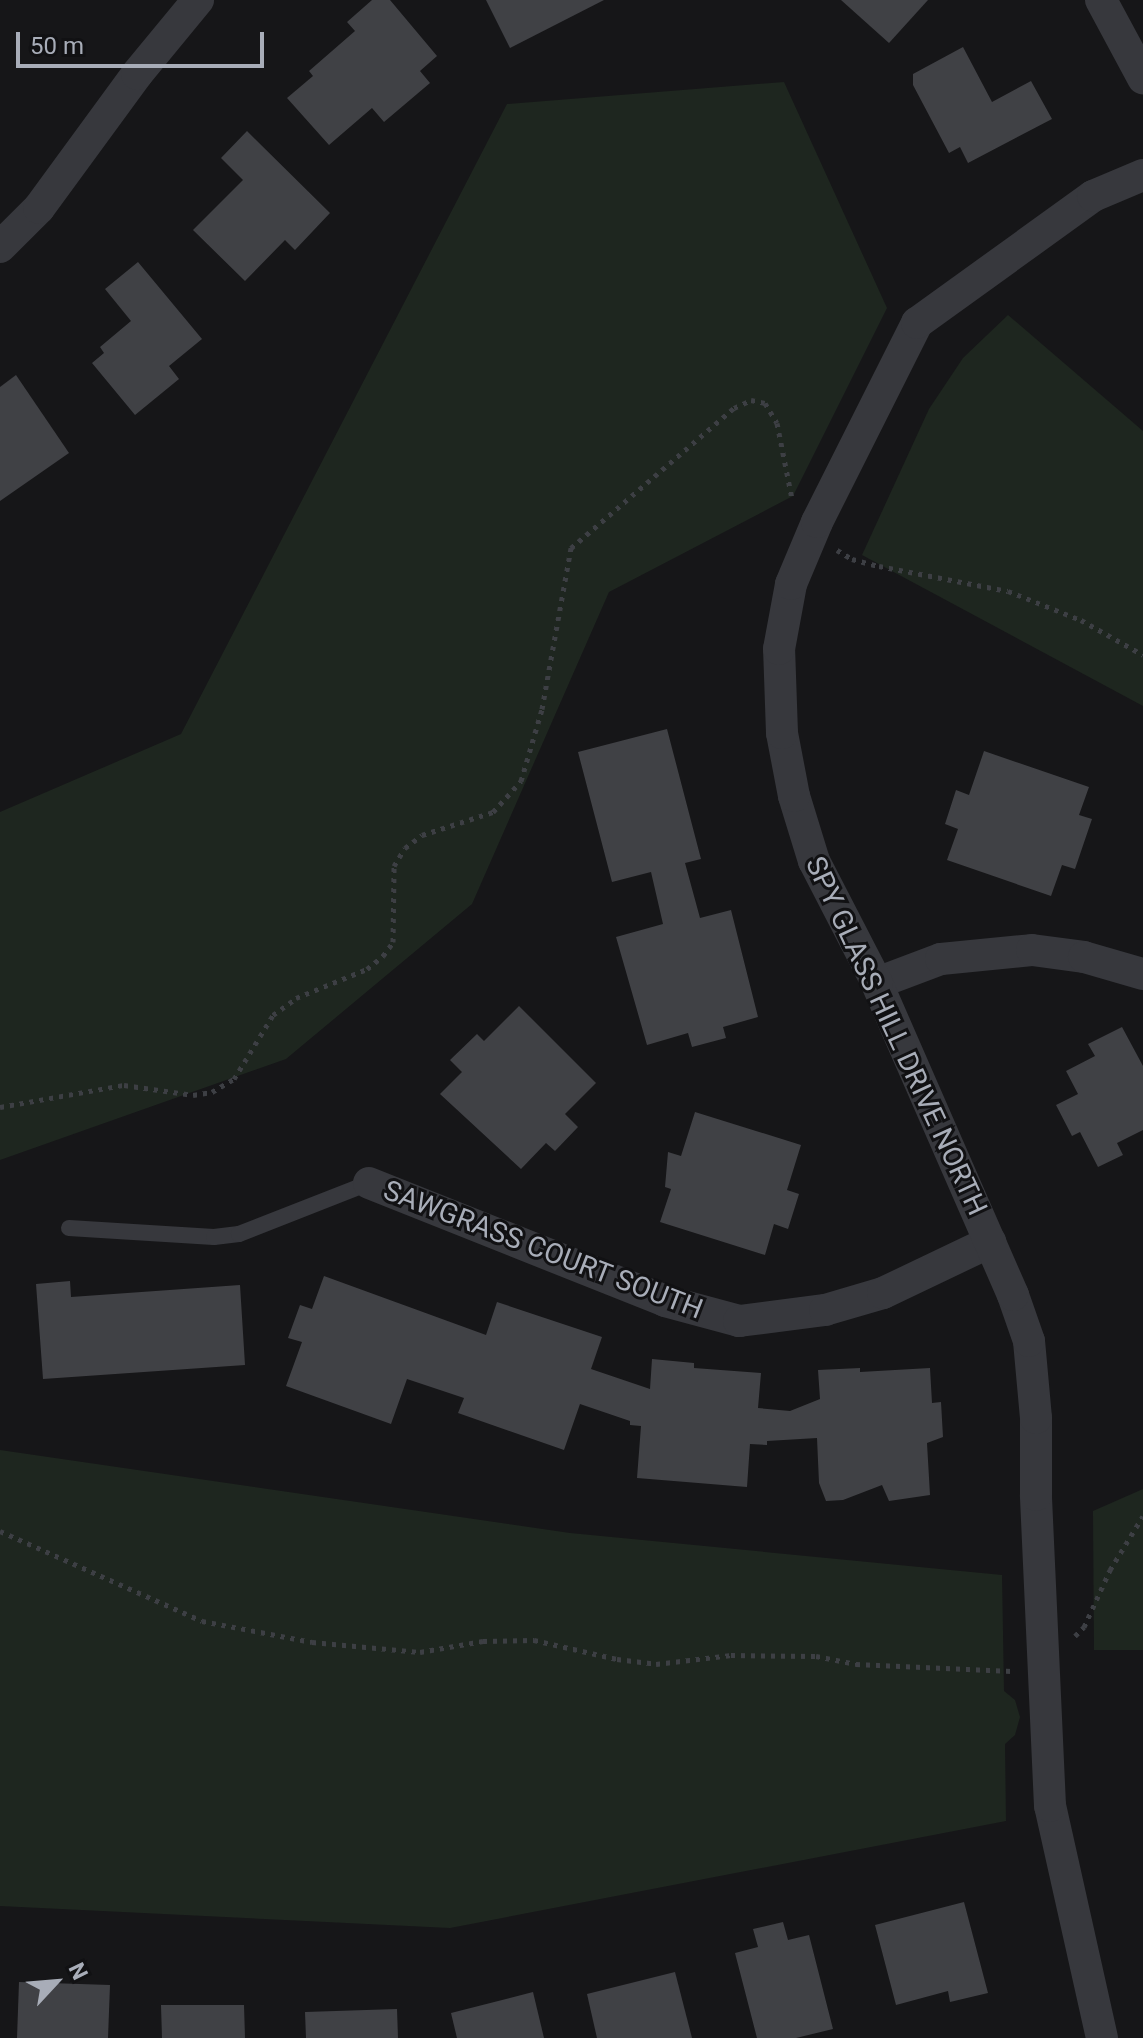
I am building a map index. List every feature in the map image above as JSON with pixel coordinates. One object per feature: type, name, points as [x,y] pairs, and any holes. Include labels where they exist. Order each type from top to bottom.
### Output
[{"type":"street","points":[[0,247],[39,208],[137,74],[198,0]]},
{"type":"street","points":[[1101,0],[1143,78]]},
{"type":"street","name":"SPY GLASS HILL DRIVE NORTH","points":[[1102,2038],[1050,1806],[1046,1658],[1036,1495],[1036,1418],[1029,1341],[990,1242],[877,983],[814,861],[794,796],[782,733],[779,649],[791,584],[813,531],[917,323],[1093,196],[1143,175]]},
{"type":"street","points":[[877,983],[941,959],[1032,950],[1084,957],[1143,974]]},
{"type":"street","name":"SAWGRASS COURT SOUTH","points":[[369,1183],[665,1301],[739,1321],[825,1310],[883,1293],[990,1242]]},
{"type":"lane","points":[[69,1228],[214,1237],[239,1234],[369,1183]]},
{"type":"path","points":[[0,1107],[124,1085],[171,1094],[212,1092],[234,1079],[273,1015],[296,998],[367,969],[383,956],[393,942],[394,866],[405,848],[422,835],[493,812],[521,781],[542,709],[571,548],[734,408],[751,400],[765,403],[777,423],[795,512],[813,531],[852,559],[904,572],[976,582],[1050,606],[1143,655]]},
{"type":"path","points":[[0,1531],[202,1621],[312,1642],[420,1652],[483,1641],[534,1640],[617,1659],[656,1664],[731,1655],[816,1656],[856,1664],[1022,1672],[1046,1658],[1084,1627],[1110,1570],[1143,1516]]},
{"type":"shaded area","points":[[784,82],[887,308],[793,496],[609,592],[472,904],[286,1059],[0,1160],[0,812],[181,734],[507,104]]},
{"type":"shaded area","points":[[1008,315],[1143,431],[1143,706],[862,555],[929,409],[963,358]]},
{"type":"shaded area","points":[[0,1450],[570,1533],[1002,1575],[1004,1691],[1015,1700],[1020,1717],[1015,1735],[1005,1744],[1006,1821],[450,1928],[0,1906]]},
{"type":"shaded area","points":[[1143,1489],[1143,1650],[1094,1650],[1093,1511]]},
{"type":"building","points":[[372,0],[390,0],[437,56],[420,71],[430,83],[384,122],[372,108],[329,145],[287,98],[313,76],[309,71],[355,31],[347,22]]},
{"type":"building","points":[[486,0],[604,0],[510,48]]},
{"type":"building","points":[[841,0],[928,0],[889,43]]},
{"type":"building","points":[[963,47],[992,102],[1031,81],[1052,119],[968,163],[960,147],[949,153],[913,85],[913,74]]},
{"type":"building","points":[[247,131],[330,213],[295,250],[285,240],[245,281],[193,230],[243,180],[221,158]]},
{"type":"building","points":[[138,262],[202,339],[169,366],[179,379],[135,415],[92,363],[104,353],[100,347],[131,321],[105,289]]},
{"type":"building","points":[[16,375],[69,453],[0,501],[0,387]]},
{"type":"building","points":[[667,729],[701,859],[685,863],[700,918],[731,910],[758,1017],[723,1027],[726,1038],[692,1047],[688,1033],[647,1045],[616,937],[663,924],[651,872],[612,882],[578,752]]},
{"type":"building","points":[[984,751],[1089,787],[1079,815],[1092,819],[1075,869],[1062,865],[1051,896],[947,860],[958,829],[945,824],[956,790],[969,795]]},
{"type":"building","points":[[519,1006],[596,1083],[565,1114],[578,1127],[555,1151],[546,1143],[521,1169],[440,1094],[462,1072],[450,1060],[477,1034],[484,1041]]},
{"type":"building","points":[[1122,1027],[1143,1066],[1143,1130],[1117,1143],[1123,1155],[1098,1167],[1080,1132],[1072,1136],[1056,1105],[1078,1094],[1066,1071],[1095,1056],[1088,1044]]},
{"type":"building","points":[[695,1112],[801,1145],[787,1190],[799,1194],[788,1229],[774,1224],[765,1255],[660,1222],[671,1189],[665,1187],[668,1152],[681,1156]]},
{"type":"building","points":[[324,1276],[486,1335],[497,1302],[602,1337],[591,1369],[650,1389],[652,1359],[694,1363],[694,1368],[761,1373],[758,1408],[790,1411],[820,1399],[818,1370],[860,1368],[860,1372],[930,1368],[932,1403],[941,1402],[943,1437],[927,1443],[930,1495],[889,1501],[882,1485],[843,1500],[826,1501],[819,1483],[817,1438],[767,1441],[767,1445],[750,1444],[747,1487],[637,1478],[641,1426],[630,1425],[630,1421],[580,1404],[564,1450],[458,1413],[464,1398],[407,1379],[391,1424],[286,1386],[302,1342],[288,1338],[300,1305],[312,1309]]},
{"type":"building","points":[[70,1281],[71,1297],[240,1285],[245,1365],[43,1379],[36,1284]]},
{"type":"building","points":[[964,1902],[988,1993],[950,2002],[948,1991],[896,2005],[875,1925]]},
{"type":"building","points":[[783,1922],[788,1940],[809,1935],[833,2029],[796,2038],[757,2038],[735,1953],[758,1947],[753,1929]]},
{"type":"building","points":[[675,1972],[692,2038],[597,2038],[587,1994]]},
{"type":"building","points":[[19,1982],[110,1985],[108,2038],[17,2038]]},
{"type":"building","points":[[533,1992],[544,2038],[457,2038],[451,2013]]},
{"type":"building","points":[[161,2005],[244,2005],[245,2038],[162,2038]]},
{"type":"building","points":[[397,2009],[398,2038],[306,2038],[305,2012]]}]
